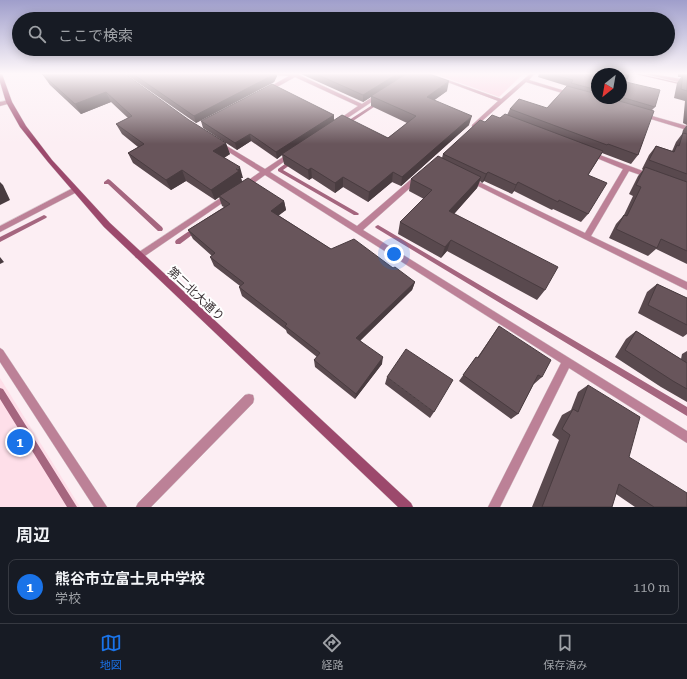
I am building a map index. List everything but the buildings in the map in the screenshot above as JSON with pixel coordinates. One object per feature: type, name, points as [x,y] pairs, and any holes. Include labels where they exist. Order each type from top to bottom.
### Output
[{"type":"street","points":[[345,98],[362,106]]},
{"type":"street","points":[[330,128],[375,98]]},
{"type":"street","points":[[493,98],[502,101]]},
{"type":"street","points":[[472,129],[506,98]]},
{"type":"street","name":"第二北大通り","points":[[4,103],[50,161],[107,225],[407,507]]},
{"type":"street","points":[[635,113],[687,128]]},
{"type":"street","points":[[488,114],[495,117]]},
{"type":"street","points":[[215,140],[357,231],[687,437]]},
{"type":"street","points":[[139,256],[297,150]]},
{"type":"street","points":[[583,151],[654,178]]},
{"type":"street","points":[[586,238],[627,168]]},
{"type":"street","points":[[357,231],[422,174]]},
{"type":"street","points":[[462,177],[687,286]]},
{"type":"street","points":[[0,229],[75,190]]},
{"type":"street","points":[[0,353],[101,507]]},
{"type":"street","points":[[494,507],[567,362]]},
{"type":"street","points":[[142,507],[249,399]]},
{"type":"shaded area","points":[[0,378],[80,507],[0,507]]},
{"type":"waterway","points":[[345,124],[378,103]]},
{"type":"waterway","points":[[292,161],[280,170],[356,214]]},
{"type":"waterway","points":[[106,183],[108,181],[160,229]]},
{"type":"waterway","points":[[0,240],[44,217]]},
{"type":"waterway","points":[[378,227],[687,412]]},
{"type":"waterway","points":[[178,242],[197,229]]},
{"type":"waterway","points":[[0,392],[72,507]]},
{"type":"place","name":"熊谷市立富士見中学校","points":[[20,442]]}]
